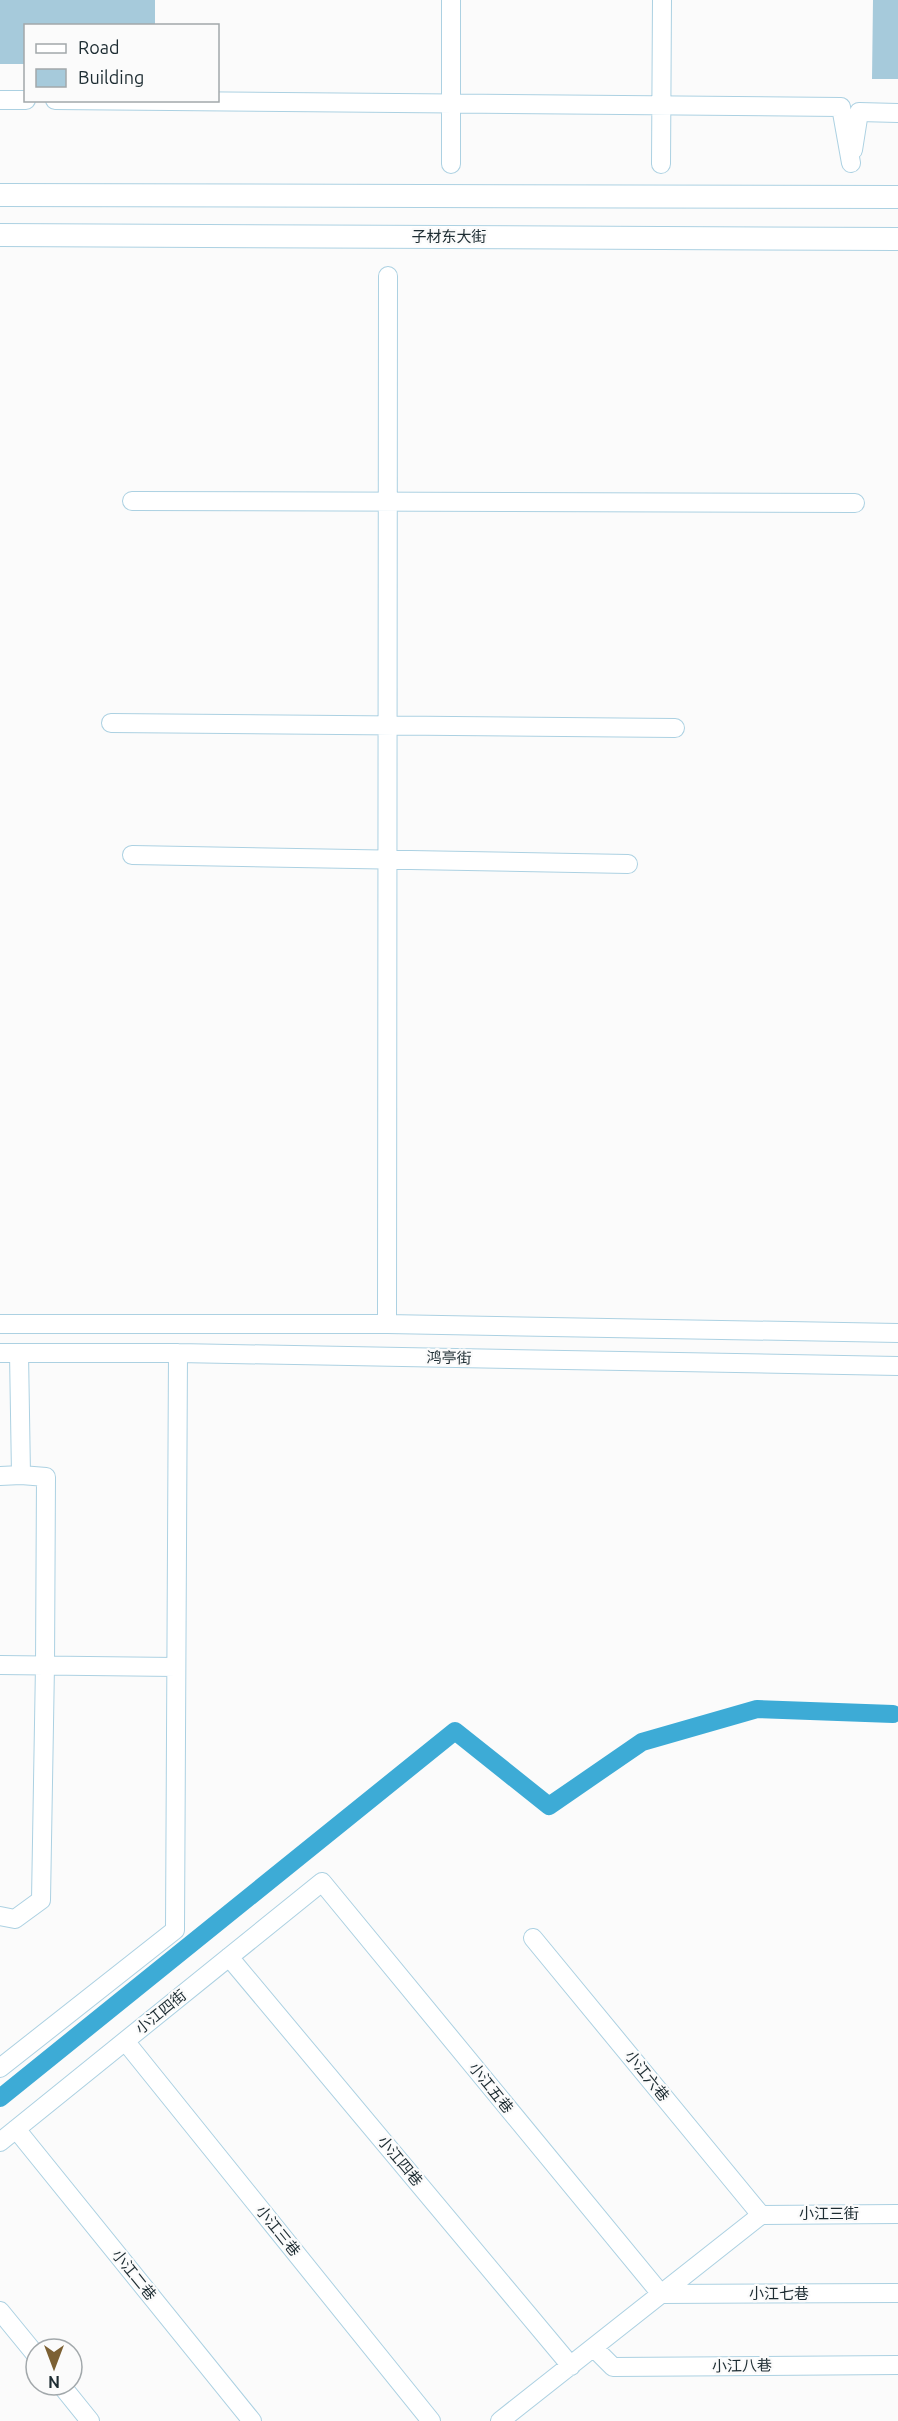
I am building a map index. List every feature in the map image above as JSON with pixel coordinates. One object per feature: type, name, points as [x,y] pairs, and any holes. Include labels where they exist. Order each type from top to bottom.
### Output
[{"type":"main road","points":[[0,195],[898,197]]},
{"type":"main road","name":"子材东大街","points":[[0,235],[898,238]]},
{"type":"street","points":[[451,0],[451,164]]},
{"type":"street","points":[[661,164],[662,0]]},
{"type":"street","points":[[0,100],[24,100]]},
{"type":"street","points":[[219,102],[840,107],[851,164],[859,112],[898,113]]},
{"type":"street","points":[[387,1324],[388,276]]},
{"type":"street","points":[[132,501],[855,503]]},
{"type":"street","points":[[111,723],[675,728]]},
{"type":"street","points":[[132,855],[628,864]]},
{"type":"street","points":[[0,1324],[387,1324],[898,1334]]},
{"type":"street","name":"鸿亭街","points":[[0,1353],[178,1353],[898,1366]]},
{"type":"street","points":[[19,1353],[21,1476]]},
{"type":"street","points":[[0,2068],[175,1930],[178,1353]]},
{"type":"street","points":[[0,1476],[46,1477],[41,1900],[15,1919],[0,1916]]},
{"type":"street","points":[[0,1665],[177,1667]]},
{"type":"street","name":"小江四街","points":[[0,2142],[322,1882]]},
{"type":"street","name":"小江五巷","points":[[322,1882],[661,2294]]},
{"type":"street","name":"小江六巷","points":[[533,1938],[760,2215]]},
{"type":"street","name":"小江四巷","points":[[229,1957],[571,2366]]},
{"type":"street","name":"小江三巷","points":[[125,2041],[430,2421]]},
{"type":"street","name":"小江二巷","points":[[16,2129],[252,2421]]},
{"type":"street","name":"小江三街","points":[[760,2215],[898,2214]]},
{"type":"street","points":[[500,2421],[760,2215]]},
{"type":"street","name":"小江七巷","points":[[661,2294],[898,2294]]},
{"type":"street","points":[[0,2311],[24,2340]]},
{"type":"street","name":"小江八巷","points":[[594,2348],[613,2367],[898,2365]]},
{"type":"street","points":[[70,2397],[90,2421]]},
{"type":"building","points":[[0,0],[155,0],[155,24],[24,24],[24,64],[0,64]]},
{"type":"building","points":[[873,0],[898,0],[898,79],[872,79]]},
{"type":"waterway","points":[[0,2098],[455,1731],[549,1806],[642,1742],[757,1709],[893,1714]]}]
